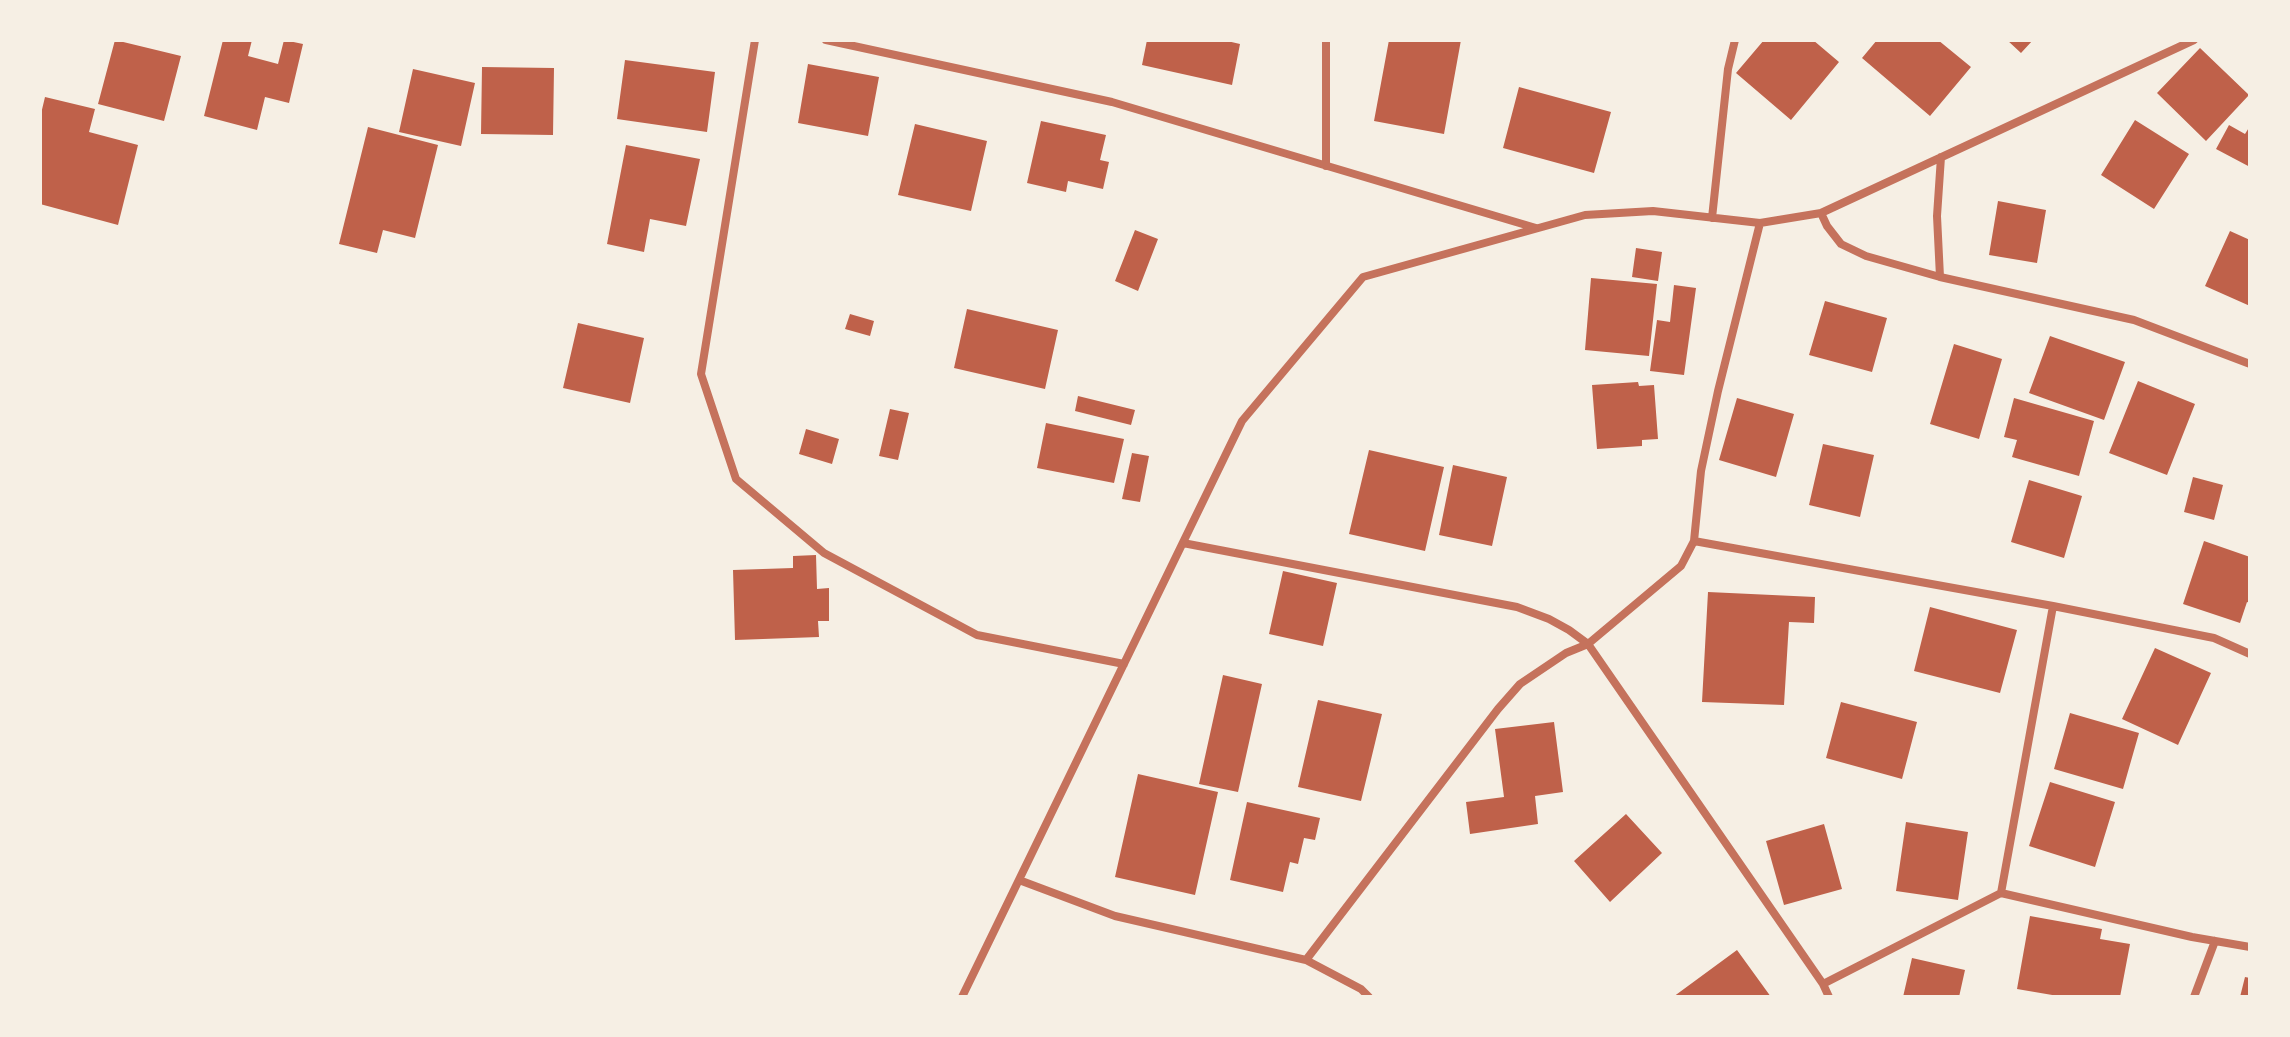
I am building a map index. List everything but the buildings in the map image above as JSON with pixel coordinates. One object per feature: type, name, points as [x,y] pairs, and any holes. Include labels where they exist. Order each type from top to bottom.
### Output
[{"type":"street","points":[[755,40],[701,374],[736,479],[824,553],[977,635],[1124,664]]},
{"type":"street","points":[[826,40],[1112,102],[1538,228]]},
{"type":"street","points":[[1326,40],[1326,166]]},
{"type":"street","points":[[1712,218],[1728,69],[1735,40]]},
{"type":"street","points":[[962,997],[1242,421],[1363,277],[1585,215],[1653,211],[1760,223],[1821,213],[2194,40]]},
{"type":"street","points":[[1940,277],[1937,216],[1941,157]]},
{"type":"street","points":[[1821,213],[1841,244],[1866,256],[1940,277],[2134,320],[2250,364]]},
{"type":"street","points":[[1306,960],[1520,684],[1547,665],[1588,644],[1681,566],[1694,541],[1701,471],[1760,223]]},
{"type":"street","points":[[1694,541],[2214,638],[2250,654]]},
{"type":"street","points":[[1183,543],[1517,607],[1549,619],[1588,644],[1829,997]]},
{"type":"street","points":[[2001,893],[2053,606]]},
{"type":"street","points":[[1019,880],[1115,916],[1306,960],[1361,989],[1369,997]]},
{"type":"street","points":[[1823,984],[2001,893],[2250,947]]},
{"type":"street","points":[[2194,997],[2215,941]]}]
